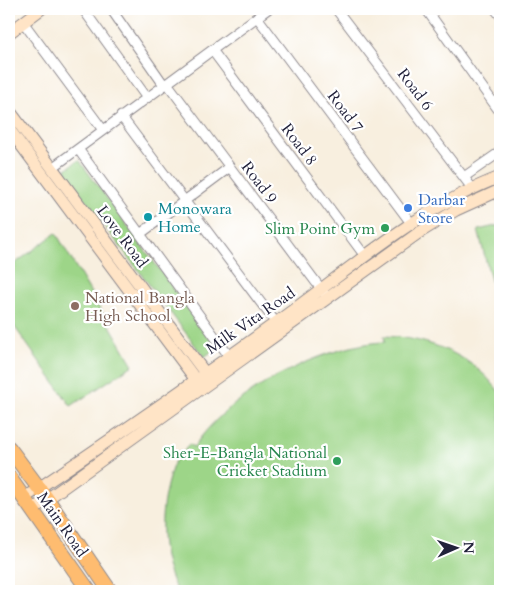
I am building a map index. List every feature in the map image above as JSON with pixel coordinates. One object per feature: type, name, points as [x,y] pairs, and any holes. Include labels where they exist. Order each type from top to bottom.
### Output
[{"type":"main road","name":"Main Road","points":[[9,448],[43,493],[110,591]]},
{"type":"main road","name":"Main Road","points":[[9,477],[88,591]]},
{"type":"street","points":[[83,9],[146,98]]},
{"type":"street","name":"Road 9","points":[[111,9],[165,84],[230,167],[324,294]]},
{"type":"street","points":[[47,171],[268,9]]},
{"type":"street","name":"Road 6","points":[[336,9],[472,188]]},
{"type":"street","points":[[426,9],[500,112]]},
{"type":"street","points":[[496,9],[500,15]]},
{"type":"street","points":[[9,33],[36,10]]},
{"type":"street","name":"Road 7","points":[[257,17],[411,224]]},
{"type":"street","points":[[23,22],[103,130]]},
{"type":"street","name":"Road 8","points":[[212,50],[365,256]]},
{"type":"street","name":"Love Road","points":[[9,110],[47,171],[203,380]]},
{"type":"street","points":[[122,116],[276,323]]},
{"type":"street","name":"Love Road","points":[[9,129],[47,171]]},
{"type":"street","points":[[78,149],[229,356]]},
{"type":"street","points":[[464,177],[500,152]]},
{"type":"street","points":[[140,234],[230,167]]},
{"type":"street","name":"Milk Vita Road","points":[[24,498],[43,493],[203,380],[324,294],[365,256],[411,224],[472,188],[500,178]]},
{"type":"street","points":[[472,188],[479,199]]},
{"type":"street","name":"Milk Vita Road","points":[[203,380],[229,356],[276,323],[417,234],[479,199],[500,190]]},
{"type":"street","points":[[32,510],[43,493]]},
{"type":"green space","points":[[79,160],[217,348],[204,357],[63,171]]},
{"type":"green space","points":[[500,225],[500,315],[478,230]]},
{"type":"green space","points":[[56,233],[133,365],[71,406],[9,319],[9,268]]},
{"type":"green space","name":"Sher-E-Bangla National Cricket Stadium","points":[[384,336],[417,340],[449,351],[477,368],[500,393],[500,582],[493,591],[177,591],[165,556],[162,539],[162,521],[167,485],[179,451],[183,453],[189,444],[194,447],[209,427],[229,409],[279,375],[306,362],[334,352],[361,345],[385,342]]},
{"type":"place","name":"Darbar Store","points":[[408,208]]},
{"type":"place","name":"Monowara Home","points":[[148,217]]},
{"type":"place","name":"Slim Point Gym","points":[[385,228]]},
{"type":"place","name":"National Bangla High School","points":[[75,306]]},
{"type":"place","name":"Sher-E-Bangla National Cricket Stadium","points":[[337,461]]}]
